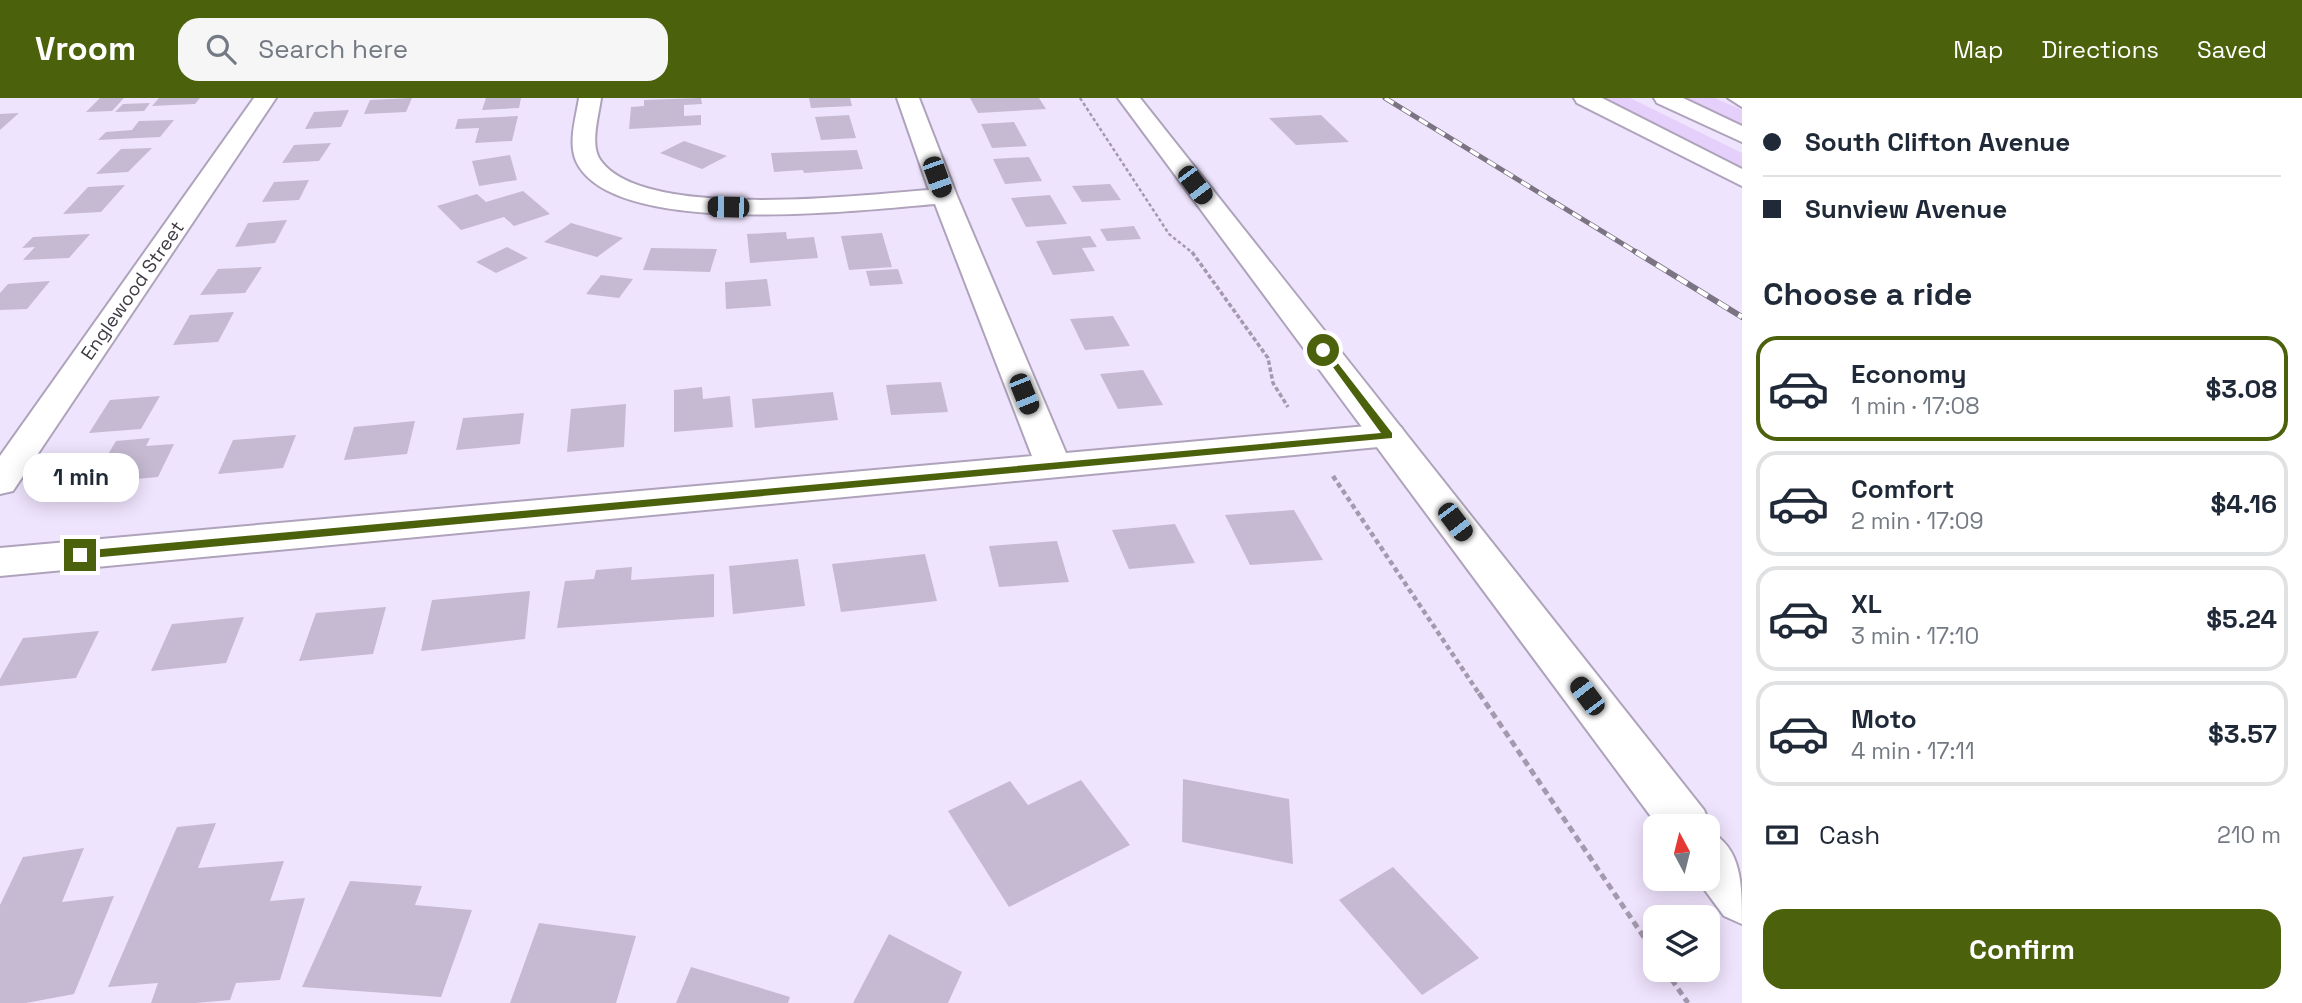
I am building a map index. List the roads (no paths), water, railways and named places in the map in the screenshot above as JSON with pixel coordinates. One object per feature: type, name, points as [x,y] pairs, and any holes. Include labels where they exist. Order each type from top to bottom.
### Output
[{"type":"street","name":"Englewood Street","points":[[0,482],[265,98]]},
{"type":"street","points":[[590,98],[584,153],[590,166],[617,187],[661,202],[688,206],[768,206],[944,195]]},
{"type":"street","points":[[908,98],[944,195],[1054,467]]},
{"type":"street","points":[[1129,98],[1678,814]]},
{"type":"street","points":[[1585,98],[1742,179]]},
{"type":"street","points":[[1665,98],[1742,135]]},
{"type":"street","points":[[0,562],[1389,435]]},
{"type":"street","points":[[1720,870],[1742,899]]},
{"type":"railway","points":[[1385,98],[1639,254]]},
{"type":"railway","points":[[1636,252],[1742,317]]}]
